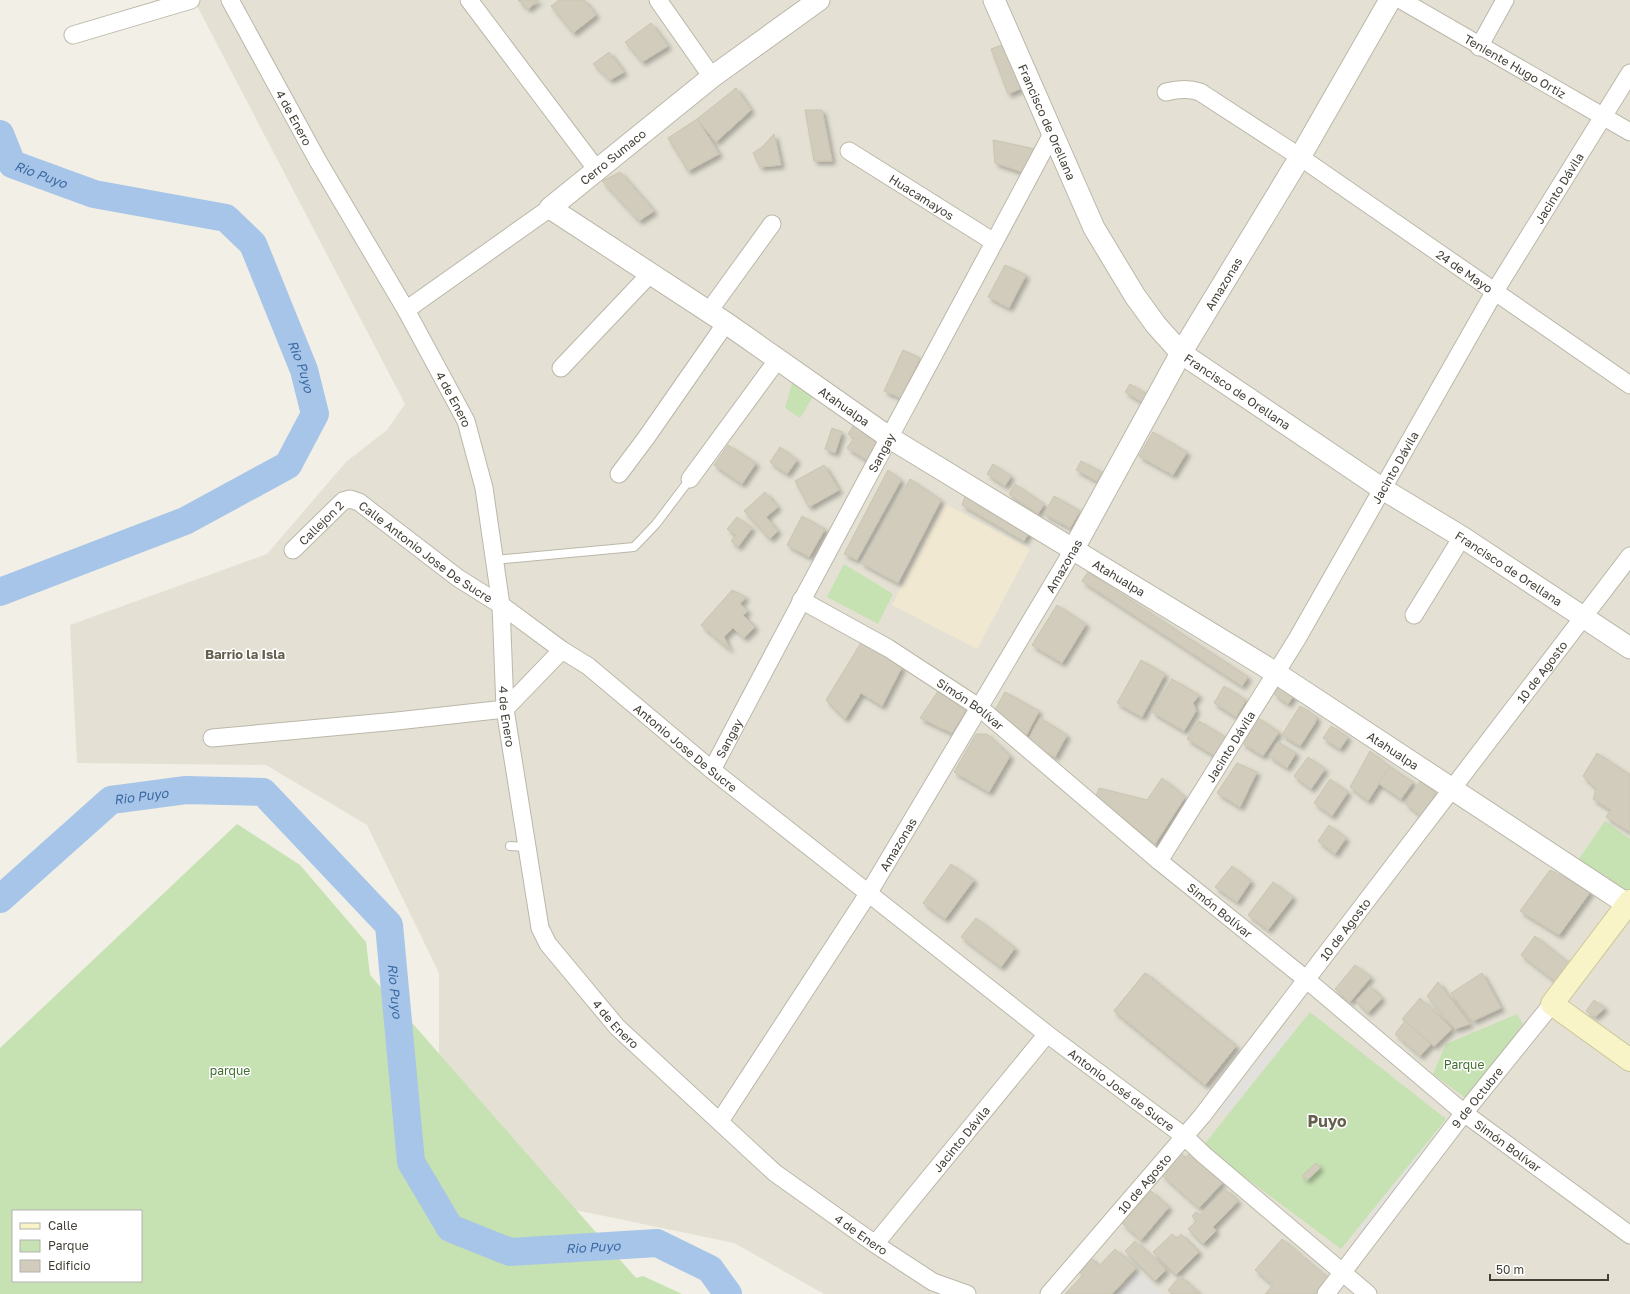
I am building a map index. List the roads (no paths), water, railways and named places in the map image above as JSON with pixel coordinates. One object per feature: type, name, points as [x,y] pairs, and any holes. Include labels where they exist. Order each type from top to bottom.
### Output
[{"type":"main road","name":"9 de Octubre","points":[[1552,1004],[1629,904]]},
{"type":"main road","points":[[1552,1004],[1630,1060]]},
{"type":"street","points":[[74,35],[191,0]]},
{"type":"street","points":[[469,0],[597,170]]},
{"type":"street","points":[[658,0],[712,77]]},
{"type":"street","name":"Cerro Sumaco","points":[[406,310],[550,208],[712,77],[819,0]]},
{"type":"street","name":"Francisco de Orellana","points":[[994,0],[1094,228],[1135,296],[1156,325],[1181,352],[1381,488],[1462,537],[1630,648]]},
{"type":"street","name":"Amazonas","points":[[720,1121],[868,894],[980,708],[1073,550],[1181,352],[1300,157],[1390,0]]},
{"type":"street","name":"Teniente Hugo Ortiz","points":[[1400,0],[1479,47],[1630,132]]},
{"type":"street","points":[[1479,47],[1505,0]]},
{"type":"street","name":"4 de Enero","points":[[234,3],[318,161],[406,310],[466,421],[484,488],[501,605],[505,709],[540,928],[548,944],[617,1027],[775,1173],[933,1282],[967,1294]]},
{"type":"street","name":"Jacinto Dávila","points":[[1160,861],[1276,673],[1495,291],[1630,73]]},
{"type":"street","name":"24 de Mayo","points":[[1166,92],[1178,88],[1192,89],[1200,92],[1300,157],[1630,385]]},
{"type":"street","name":"Sangay","points":[[712,770],[801,600],[890,438],[1052,134]]},
{"type":"street","name":"Huacamayos","points":[[849,151],[994,242]]},
{"type":"street","name":"Atahualpa","points":[[550,208],[709,311],[890,438],[1276,673],[1452,790],[1629,904]]},
{"type":"street","points":[[709,311],[772,224]]},
{"type":"street","points":[[561,368],[650,274]]},
{"type":"street","points":[[619,474],[726,323]]},
{"type":"street","points":[[690,479],[778,359]]},
{"type":"street","name":"Callejon 2","points":[[293,550],[343,501],[350,500]]},
{"type":"street","name":"Calle Antonio Jose De Sucre","points":[[350,500],[359,502],[458,578],[501,605]]},
{"type":"street","points":[[1414,615],[1462,537]]},
{"type":"street","name":"10 de Agosto","points":[[1049,1294],[1202,1116],[1630,556]]},
{"type":"street","name":"Simón Bolívar","points":[[801,600],[888,648],[980,708],[1160,861],[1307,980],[1464,1113],[1630,1235]]},
{"type":"street","name":"Antonio Jose De Sucre","points":[[501,605],[562,650],[588,666],[712,770],[868,894]]},
{"type":"street","points":[[212,738],[397,722],[505,709],[562,650]]},
{"type":"street","name":"Antonio José de Sucre","points":[[868,894],[1047,1034],[1184,1136],[1368,1294]]},
{"type":"street","name":"9 de Octubre","points":[[1326,1294],[1464,1113],[1552,1004]]},
{"type":"street","name":"Jacinto Dávila","points":[[876,1244],[1047,1034]]},
{"type":"lane","points":[[495,560],[634,547],[656,524],[690,479]]},
{"type":"lane","points":[[510,846],[527,846]]},
{"type":"waterway","name":"Rio Puyo","points":[[0,134],[12,164],[94,194],[226,218],[253,244],[304,370],[315,414],[288,465],[185,521],[0,592]]},
{"type":"waterway","name":"Rio Puyo","points":[[0,899],[111,800],[186,790],[263,792],[389,925],[411,1162],[450,1228],[510,1252],[657,1243],[710,1269],[728,1294]]},
{"type":"district","name":"Barrio la Isla","points":[[245,654]]},
{"type":"district","name":"Puyo","points":[[1327,1121]]},
{"type":"park label","name":"Parque","points":[[1464,1064]]},
{"type":"park label","name":"parque","points":[[230,1070]]}]
